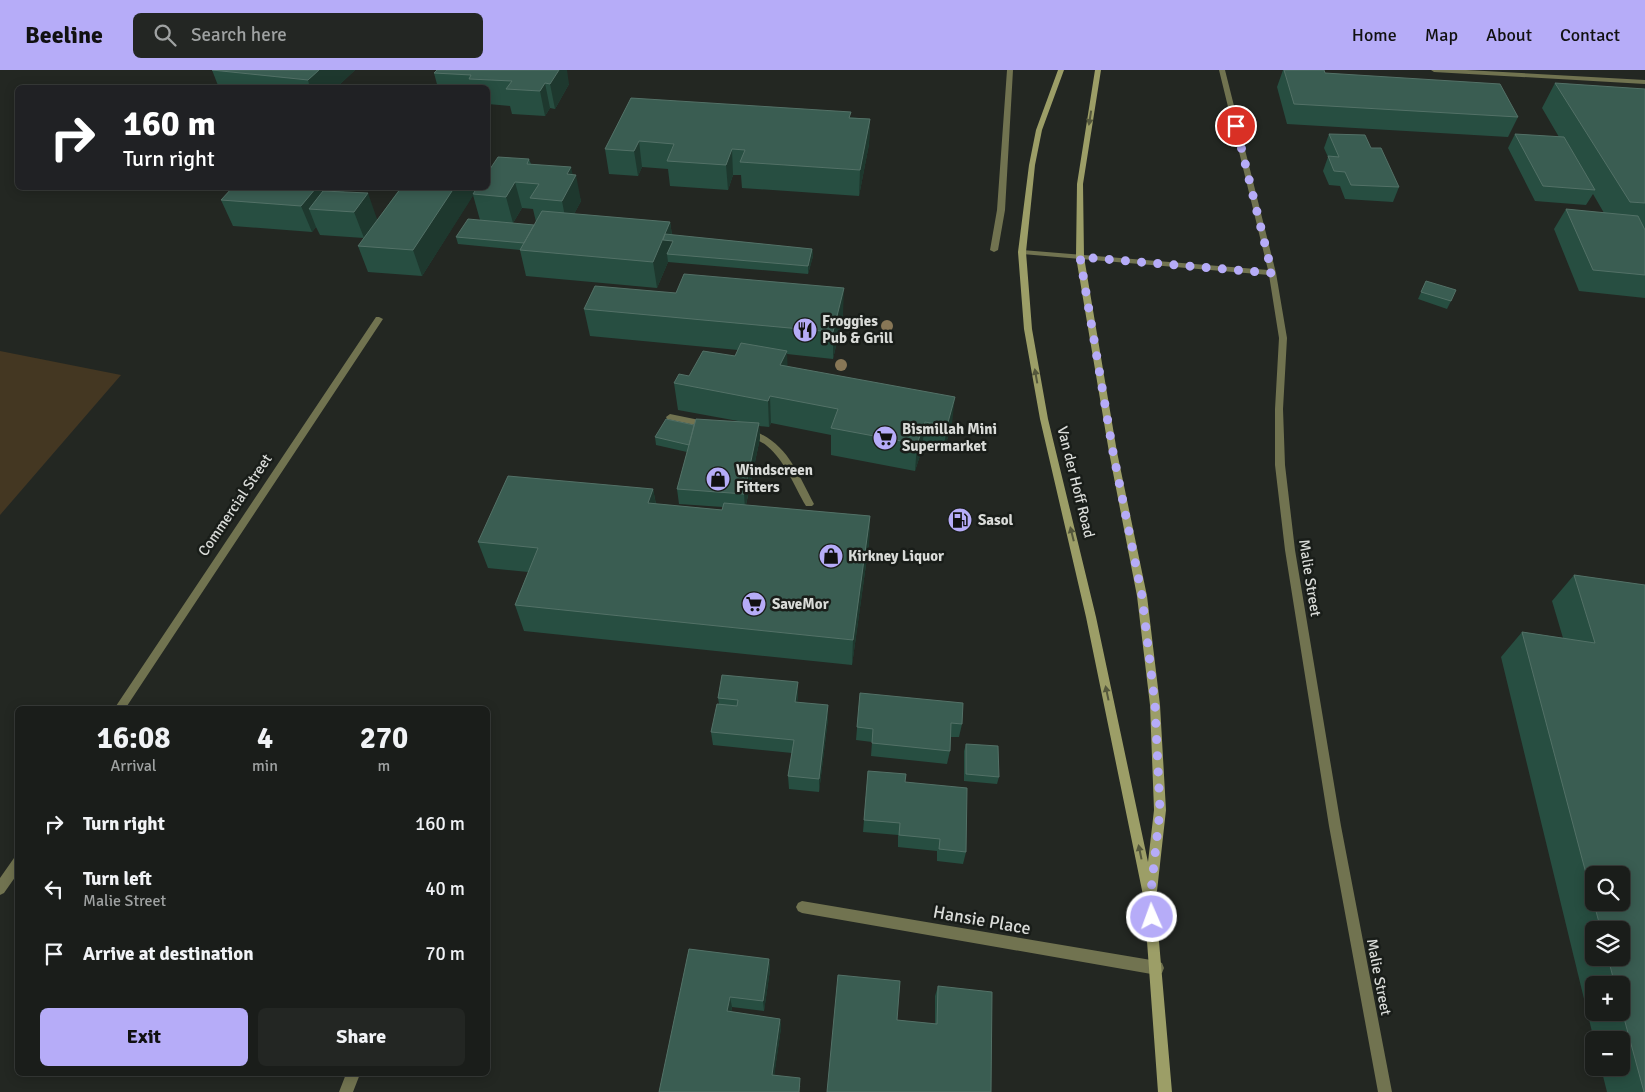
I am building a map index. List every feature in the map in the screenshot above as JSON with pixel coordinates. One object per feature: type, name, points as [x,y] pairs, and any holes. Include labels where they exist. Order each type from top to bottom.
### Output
[{"type":"main road","name":"Van der Hoff Road","points":[[1061,70],[1039,130],[1032,165],[1022,252],[1028,328],[1044,419],[1091,617],[1150,900],[1157,968],[1165,1092]]},
{"type":"main road","name":"Van der Hoff Road","points":[[1098,70],[1080,184],[1080,257],[1113,452],[1142,596],[1155,705],[1160,810],[1150,900]]},
{"type":"street","points":[[994,250],[1001,210],[1010,70]]},
{"type":"street","name":"Malie Street","points":[[1222,70],[1272,273],[1283,338],[1279,409],[1280,465],[1289,541],[1336,826],[1385,1092]]},
{"type":"street","points":[[1434,70],[1645,82]]},
{"type":"street","points":[[1022,252],[1272,273]]},
{"type":"street","name":"Commercial Street","points":[[121,706],[379,318]]},
{"type":"street","points":[[670,417],[714,426]]},
{"type":"street","points":[[742,431],[765,438],[780,452],[809,504]]},
{"type":"street","points":[[0,889],[15,866]]},
{"type":"street","name":"Hansie Place","points":[[802,907],[1157,968]]},
{"type":"street","points":[[346,1092],[352,1076]]},
{"type":"shaded area","points":[[0,351],[121,375],[0,515]]},
{"type":"building","points":[[212,70],[319,70],[308,80]]},
{"type":"building","points":[[437,70],[559,70],[550,84],[545,83],[540,91],[506,89],[512,81],[469,79],[471,75],[434,73]]},
{"type":"building","points":[[1284,70],[1324,70],[1325,73],[1500,84],[1518,117],[1294,104]]},
{"type":"building","points":[[1555,83],[1645,89],[1645,203],[1630,202]]},
{"type":"building","points":[[631,98],[851,112],[849,118],[870,119],[860,170],[740,162],[745,150],[732,149],[726,165],[667,161],[674,144],[639,141],[634,151],[605,149]]},
{"type":"building","points":[[1329,134],[1365,135],[1371,148],[1381,148],[1399,187],[1351,185],[1345,172],[1334,171],[1328,156],[1339,157]]},
{"type":"building","points":[[1515,134],[1564,137],[1595,190],[1543,186]]},
{"type":"building","points":[[498,157],[529,159],[527,164],[571,167],[567,174],[576,175],[562,201],[530,198],[539,184],[515,182],[506,197],[473,194],[476,190],[490,190],[490,169]]},
{"type":"building","points":[[230,190],[314,190],[301,206],[221,200]]},
{"type":"building","points":[[400,190],[453,190],[413,250],[358,246]]},
{"type":"building","points":[[323,191],[368,193],[354,212],[309,209]]},
{"type":"building","points":[[1566,209],[1638,216],[1645,230],[1645,275],[1593,270]]},
{"type":"building","points":[[542,211],[670,222],[653,262],[520,250]]},
{"type":"building","points":[[468,219],[534,225],[524,243],[456,237]]},
{"type":"building","points":[[665,234],[812,249],[808,266],[667,254],[673,241],[663,240]]},
{"type":"building","points":[[684,274],[844,288],[833,332],[584,309],[595,286],[676,293]]},
{"type":"building","points":[[1426,281],[1456,290],[1451,301],[1421,292]]},
{"type":"building","points":[[741,343],[787,351],[780,365],[955,397],[947,426],[925,422],[917,444],[831,428],[838,409],[770,396],[768,401],[674,383],[679,374],[689,376],[703,351],[735,356]]},
{"type":"building","points":[[666,419],[694,425],[689,445],[655,437]]},
{"type":"building","name":"Windscreen Fitters","points":[[696,419],[759,423],[744,494],[677,489]]},
{"type":"building","points":[[508,476],[653,489],[648,503],[722,510],[724,503],[870,516],[853,640],[515,605],[538,548],[478,542]]},
{"type":"building","points":[[1574,575],[1645,585],[1645,1092],[1630,1040],[1630,1031],[1627,1031],[1625,1021],[1630,1021],[1630,976],[1613,976],[1610,966],[1630,966],[1630,921],[1599,921],[1596,911],[1630,911],[1630,866],[1585,866],[1585,870],[1522,632],[1595,643]]},
{"type":"building","points":[[722,675],[798,682],[795,702],[828,705],[819,779],[788,776],[794,740],[711,732],[717,704],[737,706],[738,700],[718,698]]},
{"type":"building","points":[[860,693],[963,703],[962,724],[951,723],[950,751],[872,743],[873,729],[857,727]]},
{"type":"building","points":[[966,744],[998,746],[999,777],[966,774]]},
{"type":"building","points":[[868,771],[906,774],[905,782],[967,788],[966,852],[939,849],[940,839],[899,835],[900,823],[864,820]]},
{"type":"building","points":[[689,949],[769,959],[763,1001],[730,997],[727,1011],[780,1019],[772,1075],[800,1078],[799,1092],[659,1092]]},
{"type":"building","points":[[838,975],[900,981],[897,1020],[937,1024],[938,986],[992,992],[991,1092],[827,1092]]},
{"type":"place","name":"Froggies Pub & Grill","points":[[805,330]]},
{"type":"place","name":"Bismillah Mini Supermarket","points":[[885,438]]},
{"type":"place","name":"Windscreen Fitters","points":[[718,479]]},
{"type":"place","name":"Sasol","points":[[960,520]]},
{"type":"place","name":"Kirkney Liquor","points":[[831,556]]},
{"type":"place","name":"SaveMor","points":[[754,604]]},
{"type":"route","points":[[1152,917],[1150,900],[1160,810],[1155,705],[1142,596],[1113,452],[1080,257],[1272,273],[1236,126]]}]
